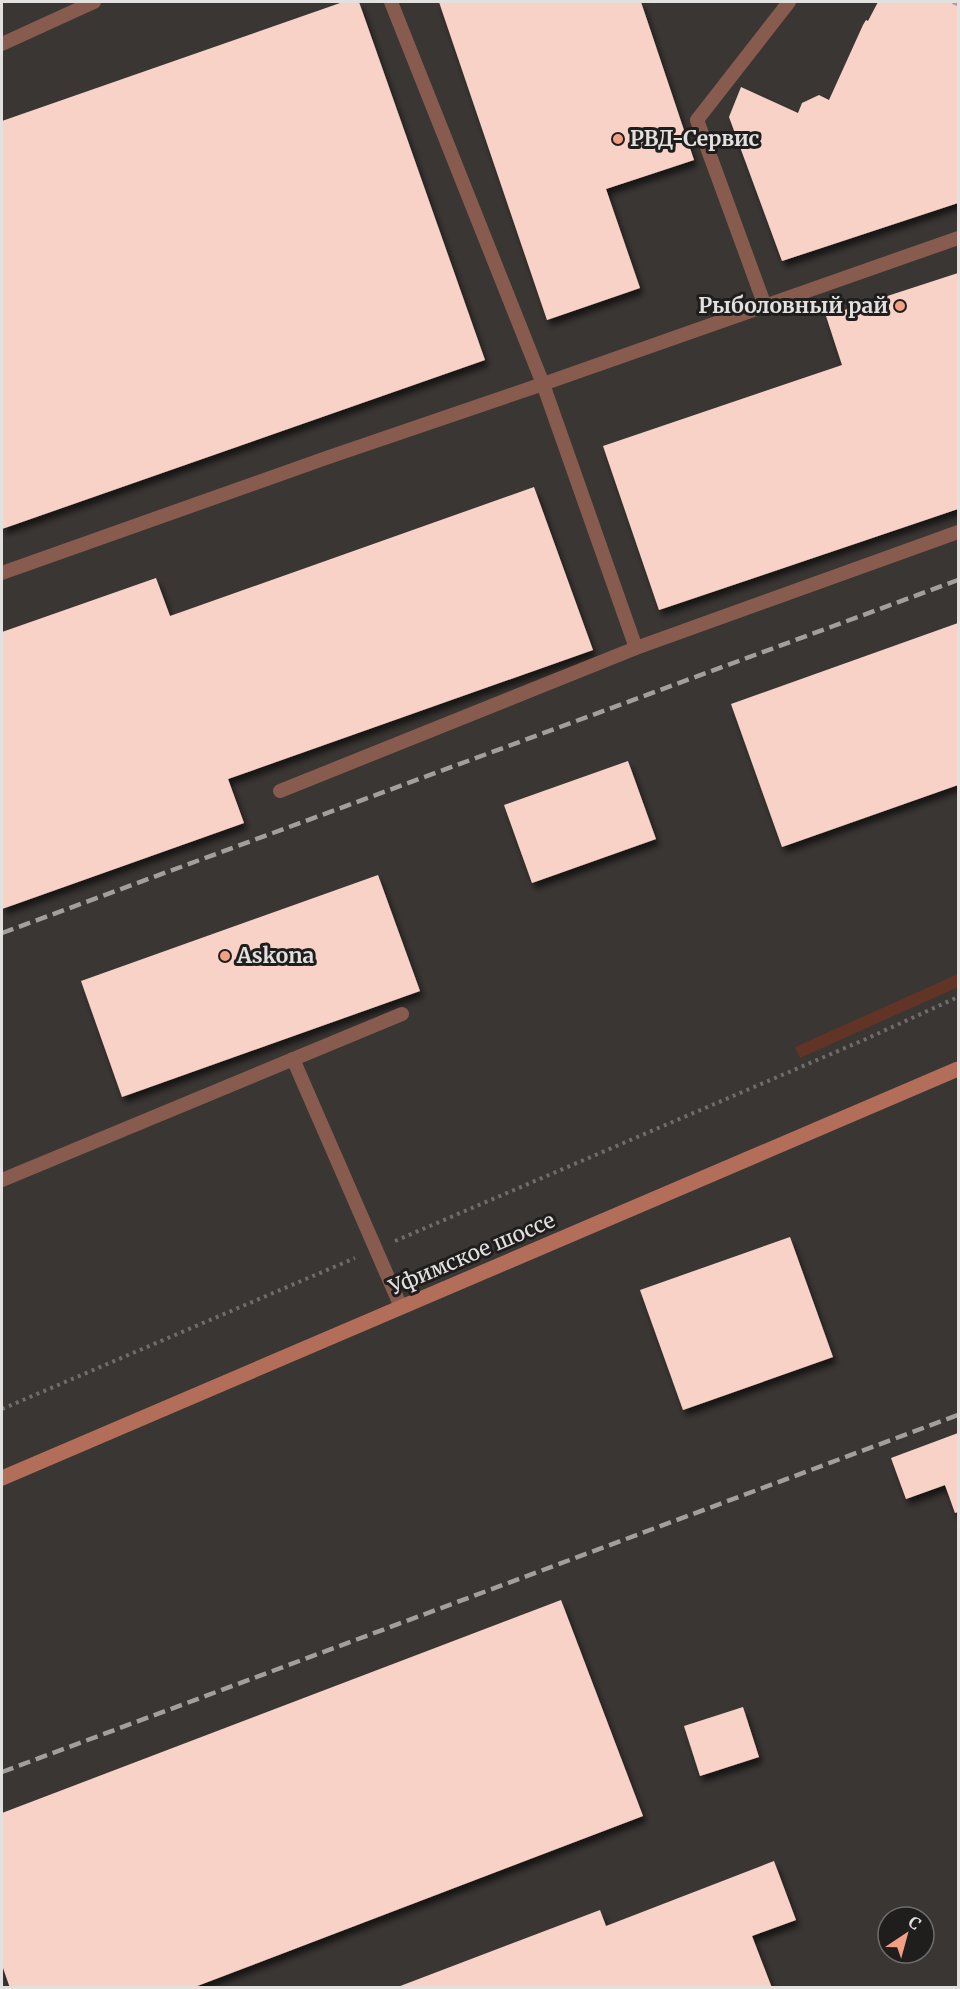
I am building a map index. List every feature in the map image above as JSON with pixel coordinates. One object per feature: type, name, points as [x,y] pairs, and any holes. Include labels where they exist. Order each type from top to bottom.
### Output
[{"type":"main road","name":"Уфимское шоссе","points":[[2,1478],[958,1069]]},
{"type":"lane","points":[[2,44],[94,2]]},
{"type":"lane","points":[[391,2],[543,384],[636,648]]},
{"type":"lane","points":[[765,306],[697,120],[789,2]]},
{"type":"lane","points":[[2,573],[958,238]]},
{"type":"lane","points":[[280,791],[636,648],[958,532]]},
{"type":"lane","points":[[2,1180],[402,1014]]},
{"type":"lane","points":[[293,1059],[401,1307]]},
{"type":"path","points":[[2,1409],[866,1039],[958,997]]},
{"type":"shaded area","points":[[958,974],[958,987],[800,1058],[795,1047]]},
{"type":"building","points":[[343,2],[359,2],[485,360],[2,529],[2,121]]},
{"type":"building","points":[[439,2],[641,2],[694,160],[606,189],[640,288],[547,320]]},
{"type":"building","points":[[878,2],[958,2],[958,203],[782,261],[729,117],[741,87],[798,113],[802,103],[819,95],[829,100],[863,25],[866,20],[868,21]]},
{"type":"building","points":[[958,273],[958,509],[659,610],[603,446],[842,365],[826,316]]},
{"type":"building","points":[[534,487],[593,650],[228,779],[244,823],[2,909],[2,632],[156,578],[170,616]]},
{"type":"building","points":[[958,623],[958,785],[782,847],[731,704]]},
{"type":"building","points":[[628,761],[656,839],[532,883],[504,805]]},
{"type":"building","points":[[378,875],[420,991],[122,1097],[81,981]]},
{"type":"building","points":[[790,1237],[833,1357],[683,1410],[640,1290]]},
{"type":"building","points":[[958,1433],[958,1512],[955,1513],[945,1485],[906,1499],[891,1458]]},
{"type":"building","points":[[561,1600],[643,1816],[192,1988],[10,1988],[2,1965],[2,1813]]},
{"type":"building","points":[[743,1707],[759,1757],[700,1776],[684,1726]]},
{"type":"building","points":[[774,1861],[796,1920],[752,1936],[772,1988],[395,1988],[600,1910],[606,1926]]},
{"type":"railway","points":[[953,2],[958,4]]},
{"type":"railway","points":[[2,933],[958,580]]},
{"type":"railway","points":[[2,1772],[958,1415]]},
{"type":"place","name":"РВД-Сервис","points":[[618,139]]},
{"type":"place","name":"Рыболовный рай","points":[[900,306]]},
{"type":"place","name":"Askona","points":[[225,956]]}]
